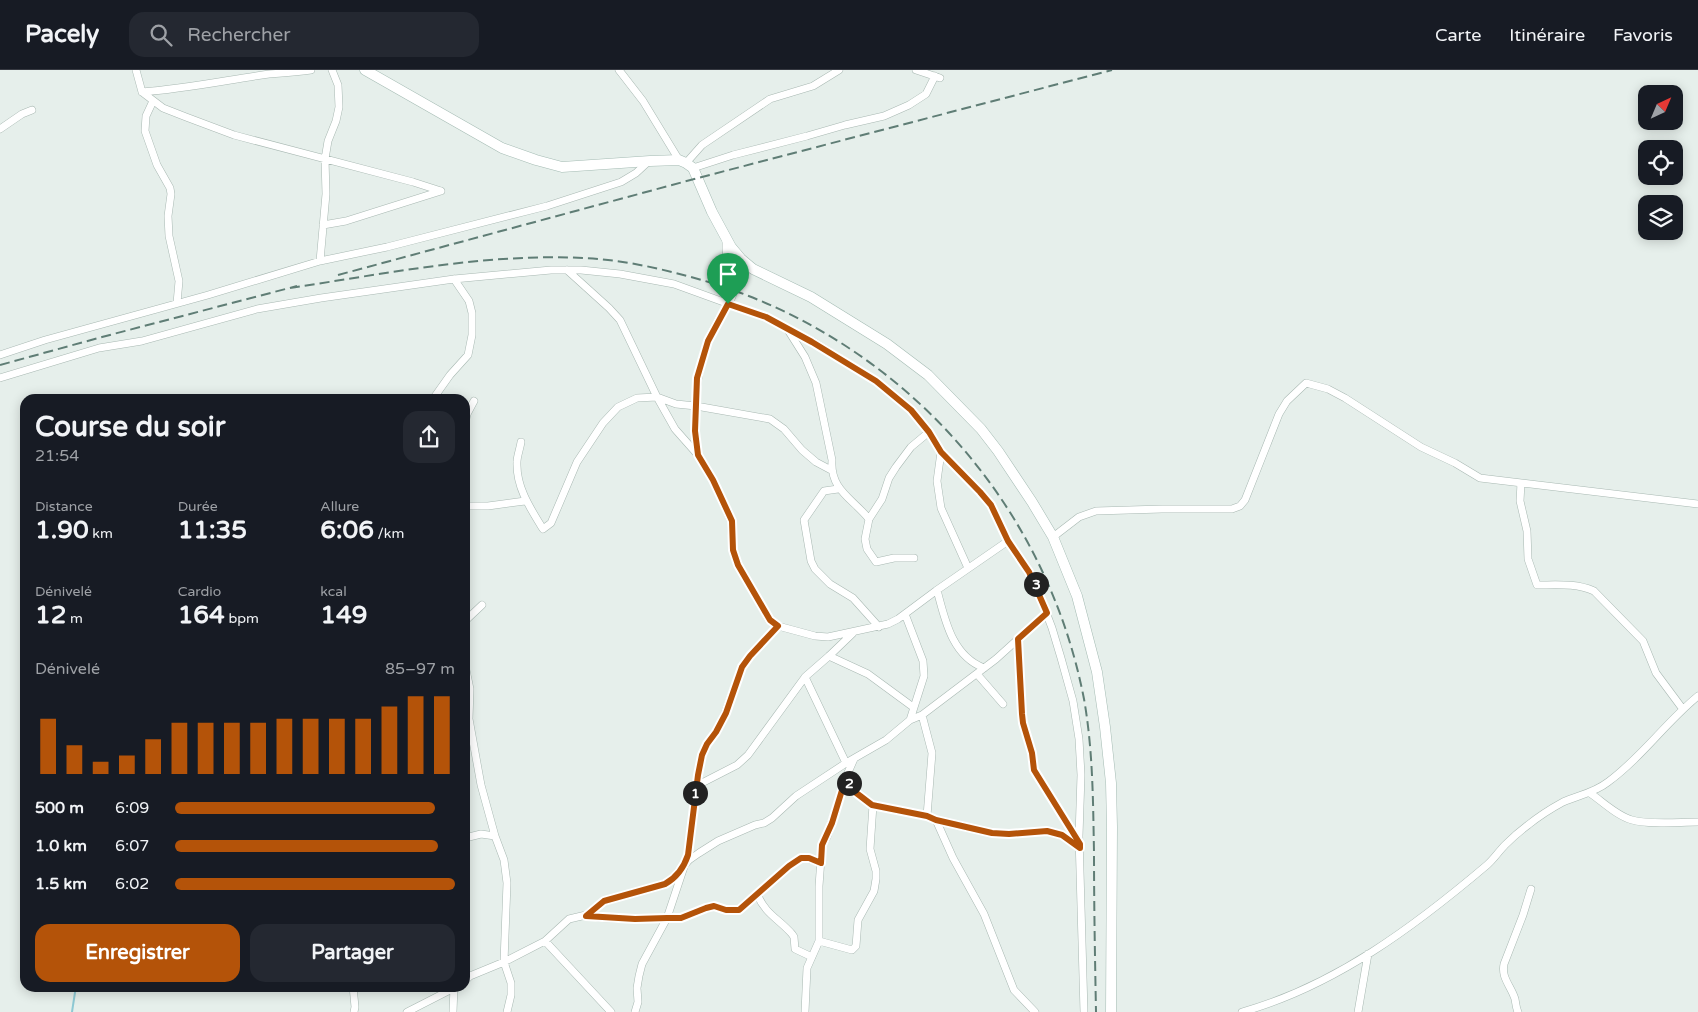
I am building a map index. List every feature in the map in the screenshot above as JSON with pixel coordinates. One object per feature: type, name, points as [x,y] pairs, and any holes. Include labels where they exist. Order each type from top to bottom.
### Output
[{"type":"street","points":[[136,70],[142,92],[163,108],[178,114],[234,135],[441,191],[346,221],[323,225]]},
{"type":"street","points":[[142,92],[162,91],[269,74],[311,70]]},
{"type":"street","points":[[320,261],[326,194],[328,141],[336,121],[339,106],[338,85],[332,70]]},
{"type":"street","points":[[365,70],[502,148],[562,167],[650,160],[686,163],[733,155],[884,116],[926,94],[935,73],[916,70]]},
{"type":"street","points":[[619,70],[686,163],[726,238],[741,259],[753,269],[811,297],[835,311],[887,344],[928,374],[957,403],[992,443],[1032,502],[1052,537],[1077,596],[1088,631],[1097,672],[1105,727],[1111,784],[1112,827],[1111,1012]]},
{"type":"street","points":[[686,163],[702,145],[770,99],[814,86],[839,70]]},
{"type":"street","points":[[153,101],[146,116],[145,131],[156,165],[170,188],[169,236],[179,281],[177,303]]},
{"type":"street","points":[[1,126],[32,110]]},
{"type":"street","points":[[0,355],[45,340],[250,283],[320,261],[388,247],[547,206],[622,182],[636,173],[650,160]]},
{"type":"street","points":[[698,455],[695,431],[697,378],[708,341],[732,300],[733,290],[726,250],[726,238]]},
{"type":"street","points":[[0,378],[99,348],[142,340],[257,309],[321,298],[454,280],[551,270],[620,274],[674,284],[766,317],[812,342],[876,381],[911,410],[929,432],[941,452],[991,505],[1008,541],[1029,572],[1047,613],[1073,701],[1079,739],[1084,1012]]},
{"type":"street","points":[[567,270],[620,320],[657,397],[675,429],[698,455],[713,480],[732,521],[733,550],[738,565],[770,620],[778,626],[815,636],[828,637],[888,624],[1008,541]]},
{"type":"street","points":[[437,394],[468,355],[472,335],[472,313],[468,301],[454,280]]},
{"type":"street","points":[[788,329],[805,357],[816,383],[832,460],[831,470],[838,489],[859,507],[869,519]]},
{"type":"street","points":[[1052,537],[1079,517],[1096,511],[1232,509],[1240,506],[1245,500],[1278,414],[1287,401],[1306,383],[1328,389],[1345,398],[1421,447],[1455,463],[1480,478],[1698,504]]},
{"type":"street","points":[[521,442],[517,462],[525,501],[543,528],[551,523],[577,462],[602,422],[618,407],[637,398],[657,397],[676,404],[770,419],[784,429],[802,450],[816,462],[831,470]]},
{"type":"street","points":[[470,410],[474,401]]},
{"type":"street","points":[[914,558],[894,558],[876,562],[867,550],[865,539],[869,519],[882,499],[889,478],[911,447],[929,432]]},
{"type":"street","points":[[941,452],[937,481],[942,508],[968,568]]},
{"type":"street","points":[[1521,483],[1520,501],[1528,531],[1528,559],[1537,586],[1570,585],[1594,591],[1643,641],[1656,673],[1682,708]]},
{"type":"street","points":[[838,489],[824,491],[804,520],[811,561],[822,577],[853,598],[879,627]]},
{"type":"street","points":[[470,506],[488,506],[525,501]]},
{"type":"street","points":[[937,590],[952,638],[968,659],[975,665],[984,668]]},
{"type":"street","points":[[470,616],[482,605]]},
{"type":"street","points":[[586,916],[604,901],[665,884],[684,865],[718,841],[772,818],[796,796],[846,763],[886,740],[910,720],[922,715],[984,668],[1047,613]]},
{"type":"street","points":[[905,614],[923,661],[924,676],[910,720]]},
{"type":"street","points":[[634,1012],[638,1002],[637,988],[642,964],[667,918],[688,855],[696,786],[702,755],[726,713],[742,667],[778,626]]},
{"type":"street","points":[[696,786],[737,765],[748,755],[805,677],[853,633]]},
{"type":"street","points":[[1018,639],[1023,723],[1032,753],[1034,770],[1080,846]]},
{"type":"street","points":[[829,656],[868,674],[913,706]]},
{"type":"street","points":[[976,674],[1003,704]]},
{"type":"street","points":[[805,677],[846,763]]},
{"type":"street","points":[[1242,1012],[1285,998],[1329,976],[1405,930],[1490,863],[1507,843],[1530,823],[1563,803],[1590,793],[1606,783],[1646,748],[1682,708],[1698,696]]},
{"type":"street","points":[[922,715],[932,753],[927,816]]},
{"type":"street","points":[[470,724],[478,773],[495,836],[504,860],[507,884],[504,962],[511,983],[511,995],[507,1012]]},
{"type":"street","points":[[805,1012],[807,968],[819,941],[818,900],[822,845],[832,823],[846,777],[854,759]]},
{"type":"street","points":[[846,777],[855,792],[872,805],[927,816],[936,820],[992,833],[1009,834],[1047,831],[1062,835],[1080,846]]},
{"type":"street","points":[[1590,793],[1631,820],[1643,822],[1698,822]]},
{"type":"street","points":[[819,941],[852,950],[856,946],[858,920],[874,891],[876,879],[876,871],[870,849],[872,805]]},
{"type":"street","points":[[936,820],[953,858],[984,914],[1014,990],[1035,1012]]},
{"type":"street","points":[[470,837],[481,834],[495,836]]},
{"type":"street","points":[[470,976],[504,962],[545,941],[569,919],[586,916],[635,919],[681,918],[714,906],[726,910],[739,910],[789,866],[801,858],[809,858],[821,863]]},
{"type":"street","points":[[1518,1012],[1502,970],[1531,889]]},
{"type":"street","points":[[756,894],[763,908],[792,934],[795,949],[812,957]]},
{"type":"street","points":[[545,941],[611,1012]]},
{"type":"street","points":[[1358,1012],[1368,954]]},
{"type":"street","points":[[354,1012],[356,992]]},
{"type":"street","points":[[407,1012],[446,992]]},
{"type":"street","points":[[454,1012],[456,992]]},
{"type":"waterway","points":[[72,1012],[75,992]]},
{"type":"railway","points":[[338,275],[698,178],[1112,70]]},
{"type":"railway","points":[[290,288],[449,264],[489,260],[569,257],[634,264],[712,283],[781,310],[845,346],[904,389],[955,440],[1000,497],[1037,560],[1065,627],[1084,699],[1091,756],[1096,1012]]},
{"type":"railway","points":[[0,365],[297,286]]},
{"type":"route","points":[[728,304],[766,317],[812,342],[876,381],[911,410],[929,432],[941,452],[991,505],[1008,541],[1029,572],[1047,613],[1018,639],[1023,723],[1032,753],[1034,770],[1080,844],[1080,848],[1062,835],[1047,831],[1009,834],[992,833],[936,820],[927,816],[872,805],[855,792],[846,777],[832,823],[822,845],[821,863],[809,858],[801,858],[789,866],[739,910],[726,910],[714,906],[681,918],[635,919],[586,916],[604,901],[665,884],[684,865],[688,855],[702,755],[726,713],[742,667],[778,626],[770,620],[738,565],[733,550],[732,521],[713,480],[698,455],[695,431],[697,378],[708,341],[728,304]]}]
